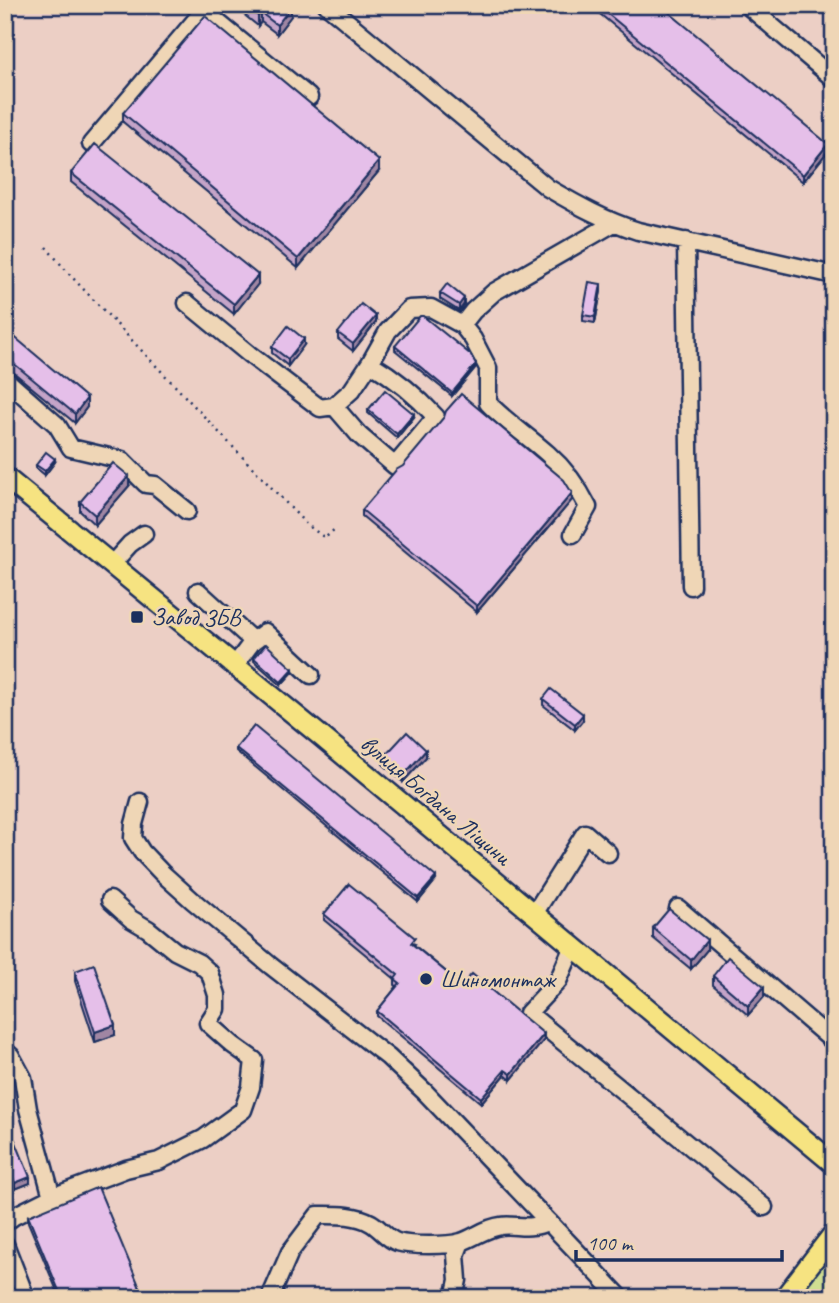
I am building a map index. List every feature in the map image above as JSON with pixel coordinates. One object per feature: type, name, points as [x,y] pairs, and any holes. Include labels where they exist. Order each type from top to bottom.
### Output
[{"type":"main road","name":"вулиця Богдана Ліщини","points":[[5,477],[830,1158]]},
{"type":"main road","points":[[784,1298],[834,1233]]},
{"type":"street","points":[[327,5],[548,188],[584,209],[638,231],[834,275]]},
{"type":"street","points":[[747,5],[834,79]]},
{"type":"street","points":[[91,144],[204,7],[211,16],[309,97]]},
{"type":"street","points":[[462,325],[473,310],[494,292],[614,223]]},
{"type":"street","points":[[685,241],[691,586]]},
{"type":"street","points":[[187,303],[320,408],[334,405],[352,390],[388,331],[410,309],[431,308],[462,325],[473,339],[488,368],[488,403],[549,455],[581,492],[588,507],[573,534]]},
{"type":"street","points":[[334,405],[359,435],[395,466],[436,417],[400,383],[370,363]]},
{"type":"street","points":[[5,379],[57,425],[71,448],[122,460],[146,484],[155,485],[187,511]]},
{"type":"street","points":[[112,564],[130,544],[144,534]]},
{"type":"street","points":[[198,591],[253,641]]},
{"type":"street","points":[[235,665],[253,641],[265,632],[311,675]]},
{"type":"street","points":[[140,802],[133,838],[162,873],[271,966],[388,1057],[425,1092],[621,1298]]},
{"type":"street","points":[[534,914],[585,833],[608,853]]},
{"type":"street","points":[[5,1223],[52,1196],[126,1169],[159,1161],[203,1139],[243,1110],[251,1087],[254,1060],[208,1023],[217,1009],[218,995],[210,973],[131,919],[110,900]]},
{"type":"street","points":[[678,908],[834,1042]]},
{"type":"street","points":[[573,946],[558,981],[528,1013],[764,1207]]},
{"type":"street","points":[[5,1051],[11,1056],[23,1078],[31,1122],[52,1196]]},
{"type":"street","points":[[270,1298],[290,1252],[318,1215],[336,1214],[370,1222],[395,1241],[417,1245],[448,1245],[461,1242],[491,1227],[533,1227],[549,1222]]},
{"type":"street","points":[[454,1298],[458,1280],[456,1255],[461,1242]]},
{"type":"street","points":[[5,1244],[26,1298]]},
{"type":"path","points":[[46,247],[306,524],[325,538],[337,527]]},
{"type":"green space","points":[[834,1249],[834,1298],[794,1298]]},
{"type":"building","points":[[244,5],[291,7],[277,25],[261,13],[258,16]]},
{"type":"building","points":[[597,5],[660,5],[828,144],[803,175]]},
{"type":"building","points":[[205,16],[379,161],[298,259],[123,113]]},
{"type":"building","points":[[95,144],[258,275],[234,304],[71,173]]},
{"type":"building","points":[[589,282],[601,284],[595,317],[583,315]]},
{"type":"building","points":[[447,284],[464,298],[459,305],[440,293]]},
{"type":"building","points":[[361,304],[376,316],[353,344],[338,333]]},
{"type":"building","points":[[420,316],[471,355],[476,364],[452,393],[395,346]]},
{"type":"building","points":[[288,326],[304,339],[288,359],[272,347]]},
{"type":"building","points":[[5,329],[87,398],[75,414],[5,359]]},
{"type":"building","points":[[385,390],[414,414],[397,434],[368,410]]},
{"type":"building","points":[[461,394],[564,480],[572,493],[477,606],[362,510],[396,470],[403,466]]},
{"type":"building","points":[[46,452],[55,459],[45,471],[36,465]]},
{"type":"building","points":[[113,463],[129,476],[95,515],[80,502]]},
{"type":"building","points":[[266,644],[293,669],[281,682],[254,658]]},
{"type":"building","points":[[551,689],[583,714],[575,724],[543,699]]},
{"type":"building","points":[[254,726],[436,877],[418,898],[236,748]]},
{"type":"building","points":[[407,732],[426,750],[403,776],[383,758]]},
{"type":"building","points":[[349,884],[415,938],[411,943],[462,985],[472,974],[544,1034],[511,1074],[505,1070],[481,1098],[377,1011],[400,983],[395,979],[398,975],[324,914]]},
{"type":"building","points":[[669,909],[707,940],[691,960],[653,928]]},
{"type":"building","points":[[728,957],[764,987],[748,1006],[713,976]]},
{"type":"building","points":[[94,964],[115,1025],[95,1032],[75,971]]},
{"type":"building","points":[[15,1140],[30,1177],[15,1183],[10,1169],[5,1171],[5,1144]]},
{"type":"building","points":[[98,1187],[140,1288],[118,1298],[62,1298],[28,1216]]},
{"type":"place","name":"Завод ЗБВ","points":[[137,617]]},
{"type":"place","name":"Шиномонтаж","points":[[426,979]]}]
